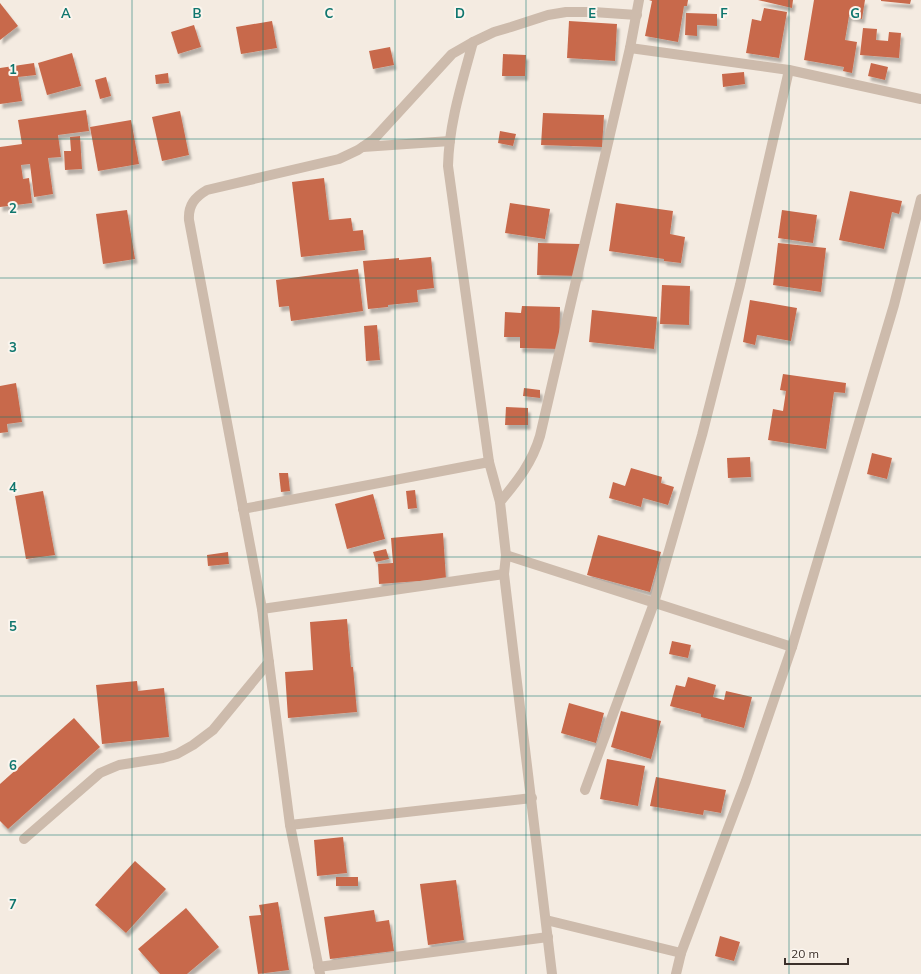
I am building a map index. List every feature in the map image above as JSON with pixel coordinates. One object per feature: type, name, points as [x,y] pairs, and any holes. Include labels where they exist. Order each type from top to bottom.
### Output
[{"type":"street","points":[[500,502],[522,475],[535,453],[540,436],[630,48],[639,0]]},
{"type":"street","points":[[548,937],[319,970],[290,825],[262,609],[188,213],[194,199],[207,190],[339,159],[361,148],[374,140],[452,54],[494,32],[548,15],[566,12],[637,15]]},
{"type":"street","points":[[473,42],[456,104],[450,141],[448,166],[488,462],[500,502],[506,555],[504,574],[552,974]]},
{"type":"street","points":[[630,48],[789,70],[921,99]]},
{"type":"street","points":[[585,790],[654,603],[702,435],[740,285],[789,70]]},
{"type":"street","points":[[361,148],[450,141]]},
{"type":"street","points":[[676,974],[681,953],[746,781],[792,647],[894,305],[921,199]]},
{"type":"street","points":[[243,509],[488,462]]},
{"type":"street","points":[[506,555],[792,647]]},
{"type":"street","points":[[262,609],[504,574]]},
{"type":"street","points":[[24,839],[100,773],[119,765],[163,758],[177,754],[193,745],[213,730],[269,662]]},
{"type":"street","points":[[290,825],[532,798]]},
{"type":"street","points":[[546,920],[681,953]]},
{"type":"building","points":[[649,0],[688,0],[687,6],[684,6],[678,42],[645,36],[652,1]]},
{"type":"building","points":[[758,0],[793,0],[792,8]]},
{"type":"building","points":[[814,0],[865,0],[862,19],[849,16],[845,40],[857,42],[852,73],[843,71],[844,67],[804,60]]},
{"type":"building","points":[[881,0],[911,0],[910,4]]},
{"type":"building","points":[[0,3],[18,26],[0,40]]},
{"type":"building","points":[[764,8],[787,12],[779,58],[746,53],[752,19],[761,21]]},
{"type":"building","points":[[686,13],[717,14],[717,26],[697,25],[697,36],[685,35]]},
{"type":"building","points":[[272,21],[277,48],[241,54],[236,27]]},
{"type":"building","points":[[569,21],[617,24],[615,61],[567,58]]},
{"type":"building","points":[[194,25],[201,47],[178,54],[171,32]]},
{"type":"building","points":[[863,28],[877,29],[876,40],[888,41],[889,32],[901,33],[899,58],[860,55]]},
{"type":"building","points":[[390,47],[394,65],[373,69],[369,51]]},
{"type":"building","points":[[72,53],[81,86],[47,95],[38,63]]},
{"type":"building","points":[[503,54],[526,55],[525,76],[502,76]]},
{"type":"building","points":[[34,63],[36,75],[18,77],[22,101],[0,104],[0,68]]},
{"type":"building","points":[[871,63],[888,67],[885,80],[868,76]]},
{"type":"building","points":[[744,72],[745,84],[723,87],[722,74]]},
{"type":"building","points":[[168,73],[169,83],[156,84],[155,75]]},
{"type":"building","points":[[106,77],[111,96],[100,99],[95,80]]},
{"type":"building","points":[[86,110],[89,131],[58,135],[61,157],[48,158],[53,194],[34,197],[30,164],[21,165],[23,179],[29,178],[32,203],[0,207],[0,147],[22,144],[18,120]]},
{"type":"building","points":[[180,111],[189,155],[162,161],[152,117]]},
{"type":"building","points":[[543,113],[604,115],[602,147],[541,145]]},
{"type":"building","points":[[131,120],[139,164],[98,171],[90,127]]},
{"type":"building","points":[[500,131],[516,134],[513,146],[498,143]]},
{"type":"building","points":[[80,136],[82,169],[65,170],[64,151],[71,151],[70,137]]},
{"type":"building","points":[[324,178],[329,220],[351,218],[353,231],[363,230],[365,250],[301,257],[292,182]]},
{"type":"building","points":[[850,191],[902,201],[899,214],[892,212],[884,249],[839,240]]},
{"type":"building","points":[[510,203],[550,209],[545,239],[505,233]]},
{"type":"building","points":[[616,203],[673,211],[670,234],[685,237],[681,263],[609,251]]},
{"type":"building","points":[[127,210],[135,259],[103,264],[96,214]]},
{"type":"building","points":[[782,210],[817,215],[813,243],[778,238]]},
{"type":"building","points":[[538,243],[580,244],[580,276],[537,275]]},
{"type":"building","points":[[778,243],[826,248],[821,292],[773,285]]},
{"type":"building","points":[[431,257],[434,288],[417,290],[418,302],[368,309],[363,261]]},
{"type":"building","points":[[358,269],[363,311],[291,321],[289,306],[279,307],[276,280]]},
{"type":"building","points":[[662,285],[690,286],[689,325],[660,324]]},
{"type":"building","points":[[750,300],[797,308],[791,341],[757,335],[755,345],[743,342]]},
{"type":"building","points":[[522,306],[560,307],[559,349],[520,348],[520,337],[504,337],[505,312],[521,313]]},
{"type":"building","points":[[592,310],[657,317],[654,349],[589,342]]},
{"type":"building","points":[[377,325],[380,360],[366,361],[364,326]]},
{"type":"building","points":[[783,374],[846,383],[845,393],[834,392],[826,449],[768,440],[773,409],[783,411],[786,391],[780,390]]},
{"type":"building","points":[[16,383],[22,422],[7,424],[8,432],[0,433],[0,386]]},
{"type":"building","points":[[524,388],[540,390],[540,398],[523,396]]},
{"type":"building","points":[[506,407],[528,408],[528,425],[505,425]]},
{"type":"building","points":[[872,453],[892,458],[887,479],[867,474]]},
{"type":"building","points":[[750,457],[751,477],[728,478],[727,458]]},
{"type":"building","points":[[631,468],[662,477],[661,483],[674,487],[668,505],[643,498],[641,507],[609,498],[613,482],[625,486]]},
{"type":"building","points":[[279,473],[288,473],[290,491],[281,492]]},
{"type":"building","points":[[415,490],[417,508],[408,509],[406,491]]},
{"type":"building","points":[[43,491],[55,555],[26,559],[15,496]]},
{"type":"building","points":[[373,494],[385,539],[347,549],[335,504]]},
{"type":"building","points":[[443,533],[446,579],[379,584],[378,564],[393,563],[391,538]]},
{"type":"building","points":[[598,535],[661,552],[650,592],[587,575]]},
{"type":"building","points":[[386,549],[389,559],[376,562],[373,552]]},
{"type":"building","points":[[228,552],[229,564],[208,566],[207,555]]},
{"type":"building","points":[[347,619],[357,712],[288,718],[285,672],[313,670],[310,622]]},
{"type":"building","points":[[672,641],[691,645],[688,658],[669,654]]},
{"type":"building","points":[[688,677],[716,685],[713,697],[724,700],[726,691],[752,697],[744,728],[701,717],[701,714],[670,706],[676,685],[685,687]]},
{"type":"building","points":[[137,681],[138,691],[164,688],[169,737],[102,744],[96,685]]},
{"type":"building","points":[[569,703],[604,713],[596,743],[561,733]]},
{"type":"building","points":[[621,711],[661,721],[651,759],[611,747]]},
{"type":"building","points":[[74,718],[100,747],[8,829],[0,821],[0,784]]},
{"type":"building","points":[[607,759],[645,766],[638,806],[600,799]]},
{"type":"building","points":[[656,777],[726,790],[721,813],[704,810],[703,815],[650,806]]},
{"type":"building","points":[[343,837],[347,873],[317,876],[314,840]]},
{"type":"building","points":[[135,861],[166,889],[126,933],[95,905]]},
{"type":"building","points":[[336,877],[358,877],[358,886],[336,886]]},
{"type":"building","points":[[456,880],[464,940],[428,945],[420,884]]},
{"type":"building","points":[[278,902],[289,970],[258,974],[249,916],[261,915],[259,905]]},
{"type":"building","points":[[186,908],[219,947],[187,974],[160,974],[138,949]]},
{"type":"building","points":[[374,910],[376,922],[389,920],[394,951],[330,959],[324,917]]},
{"type":"building","points":[[720,936],[740,942],[734,961],[715,956]]}]
